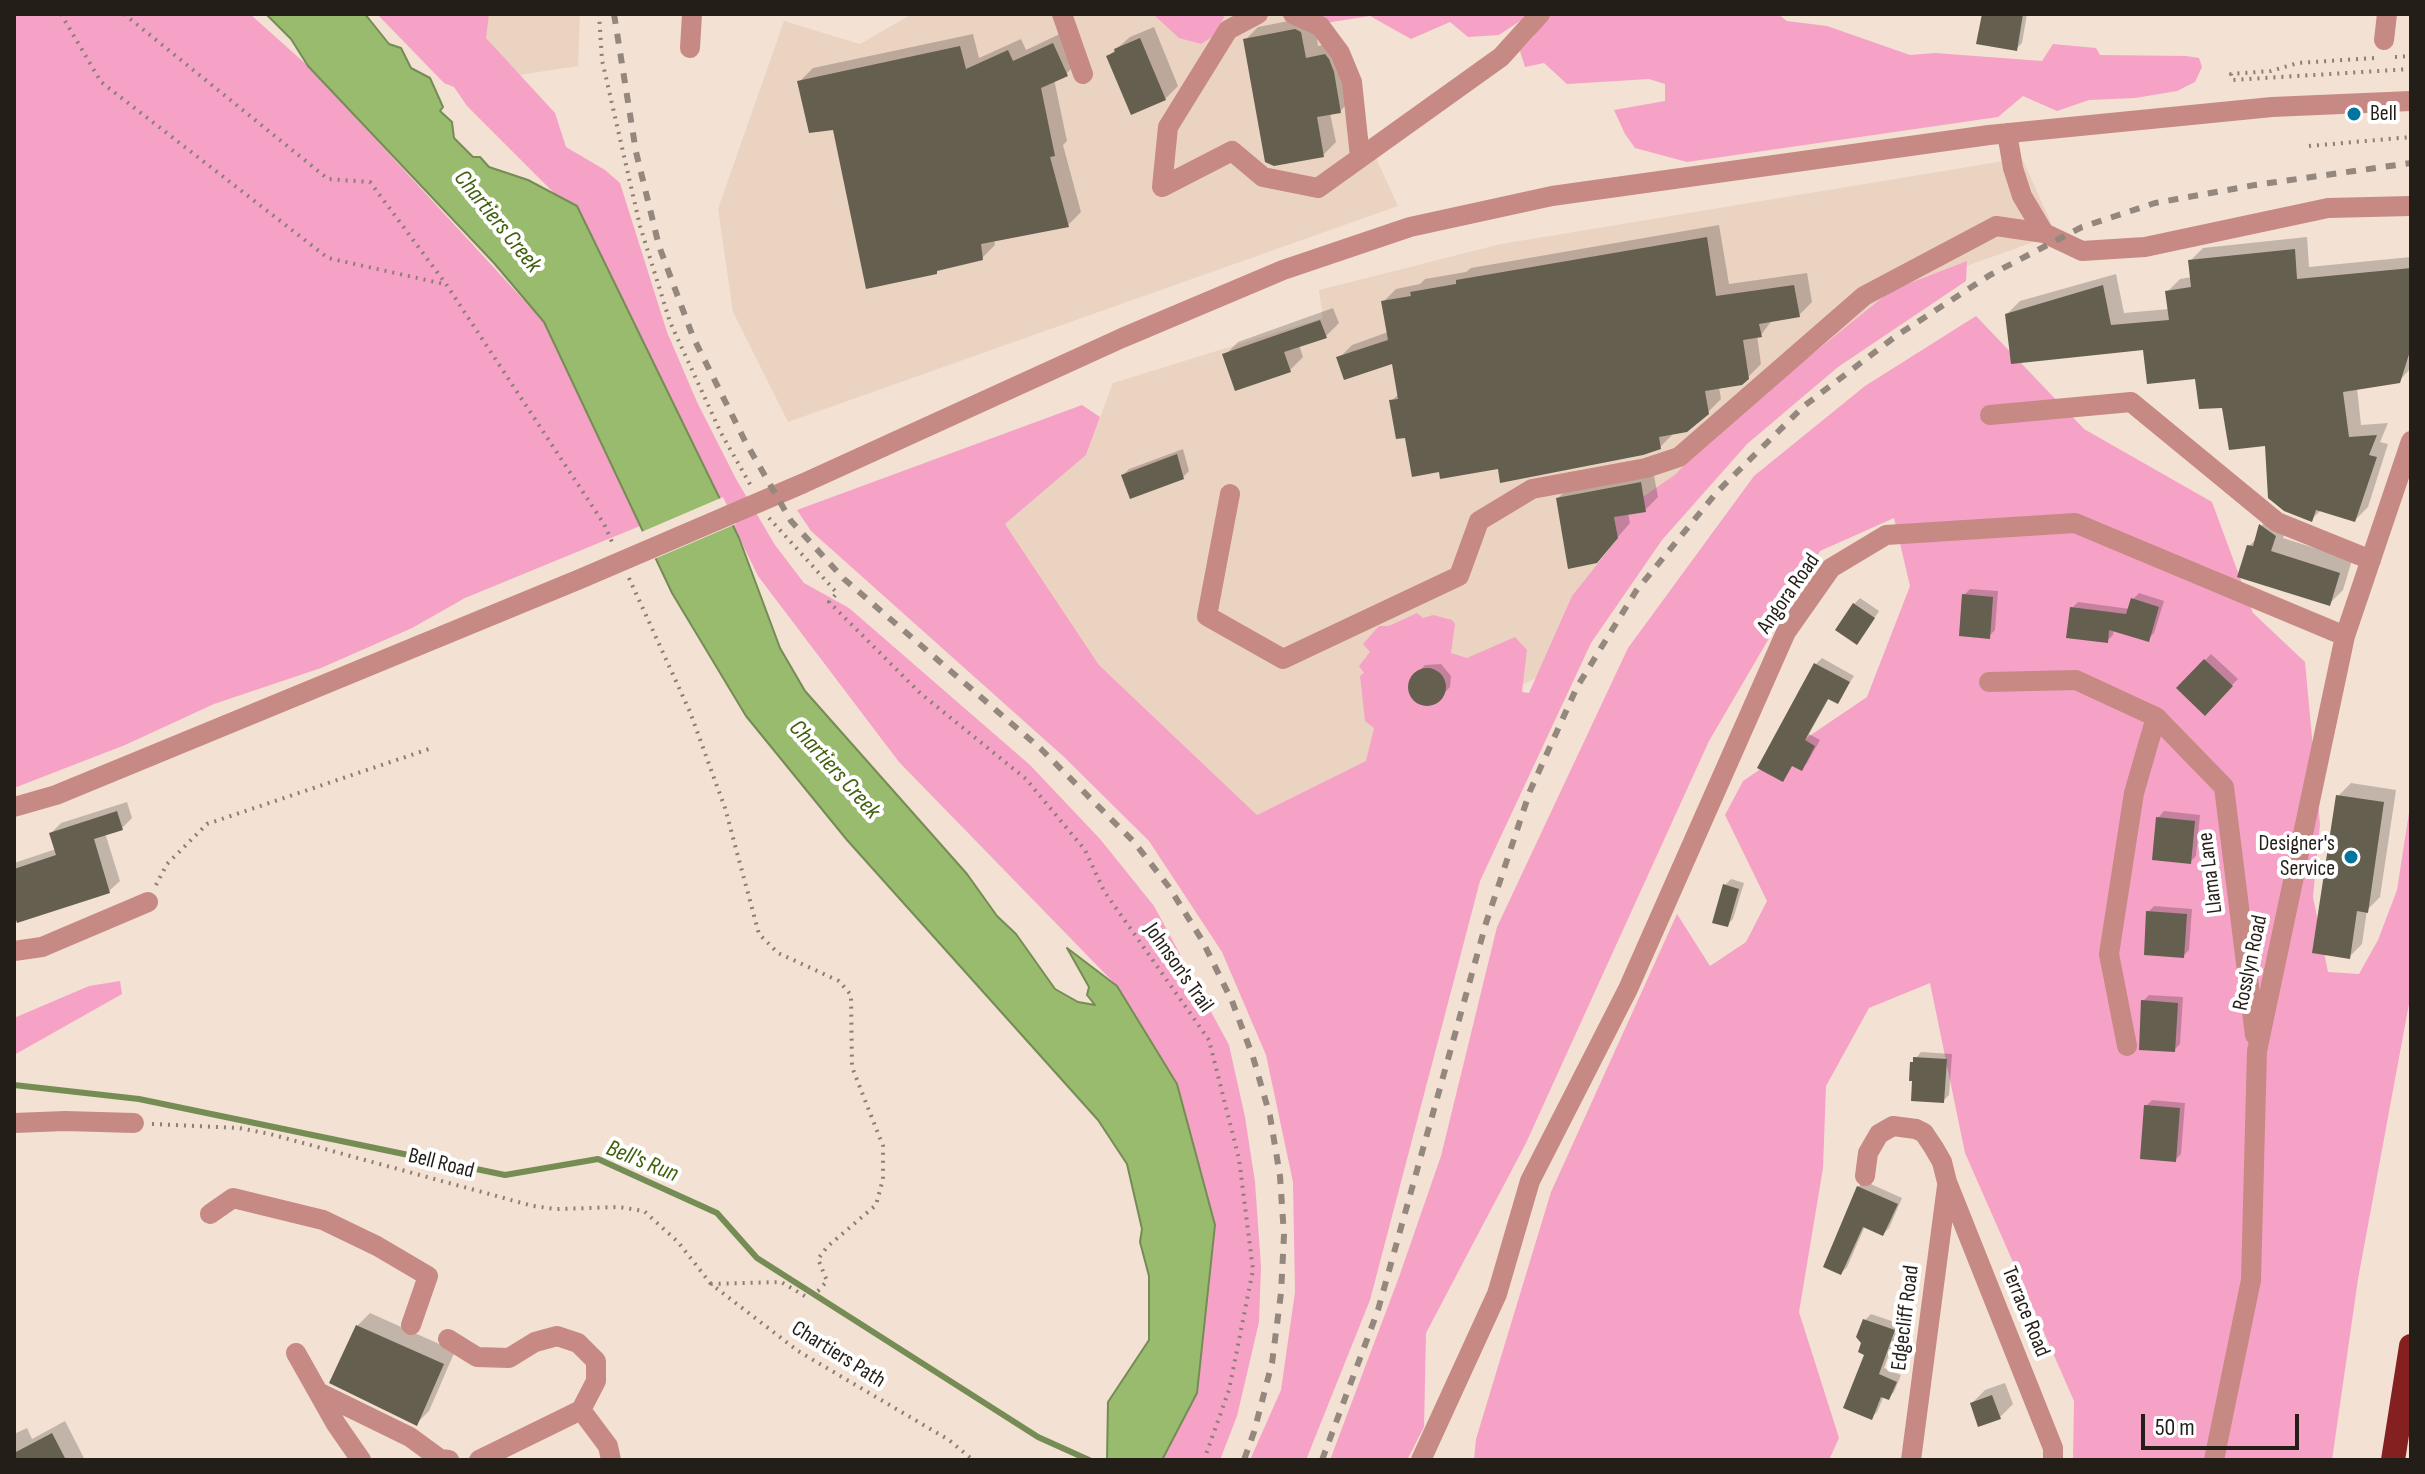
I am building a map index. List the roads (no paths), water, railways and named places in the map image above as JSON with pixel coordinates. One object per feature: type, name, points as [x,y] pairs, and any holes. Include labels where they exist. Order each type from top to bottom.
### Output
[{"type":"highway","points":[[2393,1460],[2411,1346]]},
{"type":"street","points":[[690,48],[692,14]]},
{"type":"street","points":[[1062,14],[1083,74]]},
{"type":"street","points":[[1258,14],[1228,30],[1168,127],[1162,187],[1232,151],[1263,177],[1318,188],[1501,57],[1540,14]]},
{"type":"street","points":[[1293,14],[1320,26],[1340,53],[1352,82],[1360,157]]},
{"type":"street","points":[[2384,40],[2387,14]]},
{"type":"street","points":[[14,807],[56,795],[580,579],[804,483],[1122,338],[1283,270],[1410,227],[1552,196],[2007,133],[2272,107],[2411,101]]},
{"type":"street","points":[[2007,133],[2022,196],[2044,233]]},
{"type":"street","points":[[1230,494],[1207,616],[1283,659],[1459,576],[1479,521],[1532,489],[1646,468],[1679,457],[1864,296],[1996,226],[2044,233],[2082,251],[2145,247],[2328,208],[2411,206]]},
{"type":"street","points":[[1990,415],[2131,402],[2277,522],[2371,560]]},
{"type":"street","name":"Rosslyn Road","points":[[2214,1460],[2251,1280],[2257,1051],[2345,636],[2411,441]]},
{"type":"street","name":"Angora Road","points":[[1421,1460],[1497,1294],[1530,1181],[1628,989],[1786,632],[1831,568],[1886,535],[2075,523],[2345,636]]},
{"type":"street","name":"Llama Lane","points":[[1989,682],[2076,680],[2156,717],[2224,787],[2257,1051]]},
{"type":"street","points":[[2127,1046],[2109,954],[2134,793],[2156,717]]},
{"type":"street","points":[[14,951],[42,947],[148,902]]},
{"type":"street","points":[[14,1123],[134,1123]]},
{"type":"street","name":"Terrace Road","points":[[1865,1176],[1868,1153],[1879,1134],[1893,1126],[1924,1133],[1942,1162],[1947,1182],[2053,1448],[2053,1460]]},
{"type":"street","name":"Edgecliff Road","points":[[1911,1460],[1947,1182]]},
{"type":"street","points":[[210,1214],[233,1198],[323,1220],[377,1246],[428,1276],[411,1325]]},
{"type":"street","points":[[448,1339],[477,1357],[509,1358],[535,1342],[557,1336],[578,1343],[596,1361],[596,1381],[581,1410],[479,1460]]},
{"type":"street","points":[[296,1353],[361,1460]]},
{"type":"street","points":[[318,1392],[410,1437],[440,1459],[449,1460]]},
{"type":"street","points":[[581,1410],[608,1446],[611,1460]]},
{"type":"water","name":"Chartiers Creek","points":[[266,14],[365,14],[389,44],[401,48],[411,68],[430,78],[443,107],[440,111],[452,122],[454,138],[473,157],[480,157],[489,167],[528,180],[577,206],[739,538],[780,648],[805,691],[967,874],[997,916],[1016,934],[1055,989],[1078,1002],[1095,1005],[1087,995],[1089,987],[1067,948],[1117,986],[1177,1084],[1215,1225],[1197,1393],[1162,1460],[1107,1460],[1108,1402],[1149,1340],[1149,1276],[1127,1164],[1098,1120],[847,840],[746,716],[672,593],[544,322],[494,263],[308,66],[291,39]]},
{"type":"waterway","name":"Bell's Run","points":[[14,1085],[139,1099],[505,1175],[598,1159],[717,1213],[757,1258],[1038,1437],[1089,1460]]},
{"type":"railway","points":[[614,14],[636,152],[659,246],[693,337],[745,441],[791,521],[844,579],[1041,749],[1134,842],[1169,887],[1202,940],[1232,1001],[1270,1116],[1280,1176],[1284,1235],[1281,1293],[1272,1363],[1244,1460]]},
{"type":"railway","points":[[1322,1460],[1378,1310],[1486,923],[1530,791],[1577,687],[1636,591],[1717,492],[1804,406],[1896,336],[1990,275],[2082,227],[2155,203],[2411,163]]},
{"type":"place","name":"Bell","points":[[2354,114]]},
{"type":"place","name":"Designer's Service","points":[[2351,857]]}]
